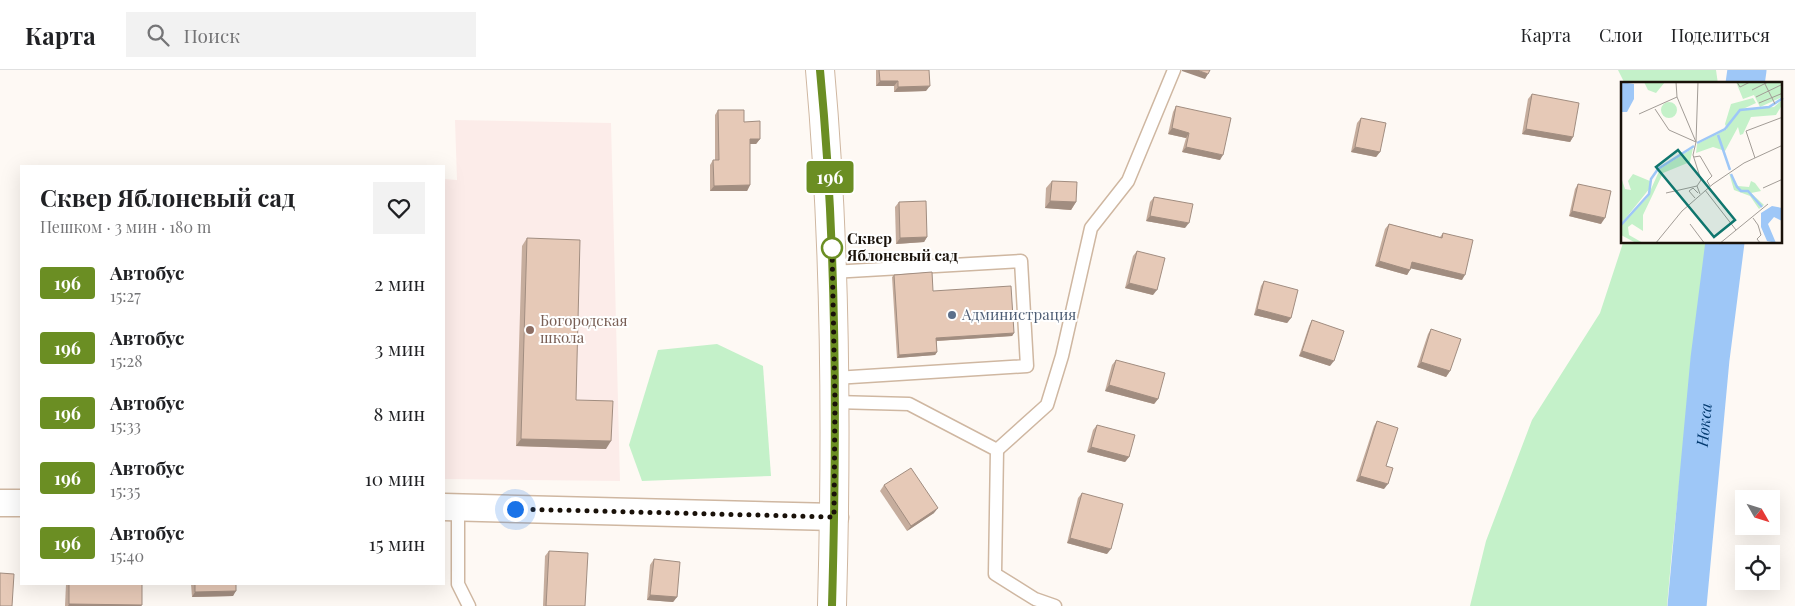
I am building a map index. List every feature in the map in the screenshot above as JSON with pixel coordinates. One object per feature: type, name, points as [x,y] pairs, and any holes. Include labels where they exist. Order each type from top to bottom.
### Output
[{"type":"street","points":[[820,70],[830,176],[835,390],[832,606]]},
{"type":"street","points":[[0,504],[20,503]]},
{"type":"street","points":[[451,508],[834,517]]},
{"type":"lane","points":[[1054,606],[1035,599],[995,574],[997,450],[1047,404],[1062,356],[1091,228],[1128,181],[1174,70]]},
{"type":"lane","points":[[832,272],[1021,261],[1027,366],[835,390]]},
{"type":"lane","points":[[835,390],[909,404],[997,450]]},
{"type":"lane","points":[[451,508],[458,584],[469,606]]},
{"type":"shaded area","name":"Богородская школа","points":[[455,120],[611,123],[620,481],[445,479],[445,179],[457,180]]},
{"type":"green space","points":[[1618,70],[1716,70],[1718,82],[1624,82]]},
{"type":"green space","points":[[1623,244],[1707,244],[1667,606],[1470,606],[1486,541],[1532,420],[1600,313]]},
{"type":"green space","points":[[717,344],[763,366],[771,476],[642,481],[629,445],[658,350]]},
{"type":"building","points":[[879,70],[929,70],[930,86],[898,87],[898,81],[880,81]]},
{"type":"building","points":[[1197,70],[1210,70],[1208,74]]},
{"type":"building","points":[[1532,94],[1579,103],[1573,137],[1526,129]]},
{"type":"building","points":[[1176,106],[1231,118],[1223,155],[1186,147],[1189,133],[1172,128]]},
{"type":"building","points":[[718,110],[744,110],[744,122],[760,121],[760,139],[750,139],[750,185],[714,186],[713,160],[719,160]]},
{"type":"building","points":[[1361,118],[1386,123],[1380,152],[1355,147]]},
{"type":"building","points":[[1052,181],[1077,182],[1076,202],[1050,201]]},
{"type":"building","points":[[1578,184],[1611,191],[1605,218],[1572,211]]},
{"type":"building","points":[[1154,197],[1193,204],[1189,223],[1150,216]]},
{"type":"building","points":[[926,201],[927,237],[900,238],[899,202]]},
{"type":"building","points":[[1389,224],[1442,238],[1443,233],[1473,240],[1465,275],[1412,262],[1410,270],[1379,261]]},
{"type":"building","points":[[527,238],[580,240],[576,400],[613,401],[611,441],[521,439]]},
{"type":"building","points":[[1137,251],[1165,258],[1157,290],[1129,283]]},
{"type":"building","name":"Администрация","points":[[932,272],[933,291],[1011,286],[1014,333],[936,338],[937,352],[899,355],[894,275]]},
{"type":"building","points":[[1264,281],[1298,290],[1291,318],[1257,309]]},
{"type":"building","points":[[1312,320],[1344,331],[1334,361],[1302,351]]},
{"type":"building","points":[[1431,329],[1461,339],[1450,371],[1421,362]]},
{"type":"building","points":[[1116,360],[1165,373],[1158,399],[1109,385]]},
{"type":"building","points":[[1377,421],[1398,428],[1386,466],[1393,468],[1388,484],[1360,476]]},
{"type":"building","points":[[1097,425],[1135,435],[1129,457],[1091,447]]},
{"type":"building","points":[[911,468],[938,508],[911,526],[884,485]]},
{"type":"building","points":[[1082,493],[1123,504],[1111,549],[1070,538]]},
{"type":"building","points":[[549,551],[588,553],[585,606],[546,606]]},
{"type":"building","points":[[654,559],[680,562],[677,597],[650,595]]},
{"type":"building","points":[[0,573],[14,574],[12,606],[0,606]]},
{"type":"building","points":[[69,585],[142,585],[142,605],[69,604]]},
{"type":"building","points":[[195,585],[236,585],[236,591],[195,592]]},
{"type":"waterway","name":"Нокса","points":[[1745,82],[1747,70]]},
{"type":"waterway","name":"Нокса","points":[[1687,606],[1710,359],[1725,244]]},
{"type":"bus line","name":"196","points":[[820,70],[830,176],[835,402],[832,606]]},
{"type":"place","name":"Сквер Яблоневый сад","points":[[832,248]]},
{"type":"place","name":"Администрация","points":[[952,315]]},
{"type":"place","name":"Богородская школа","points":[[530,330]]},
{"type":"route","points":[[515,509],[834,517],[835,402],[832,248]]}]
